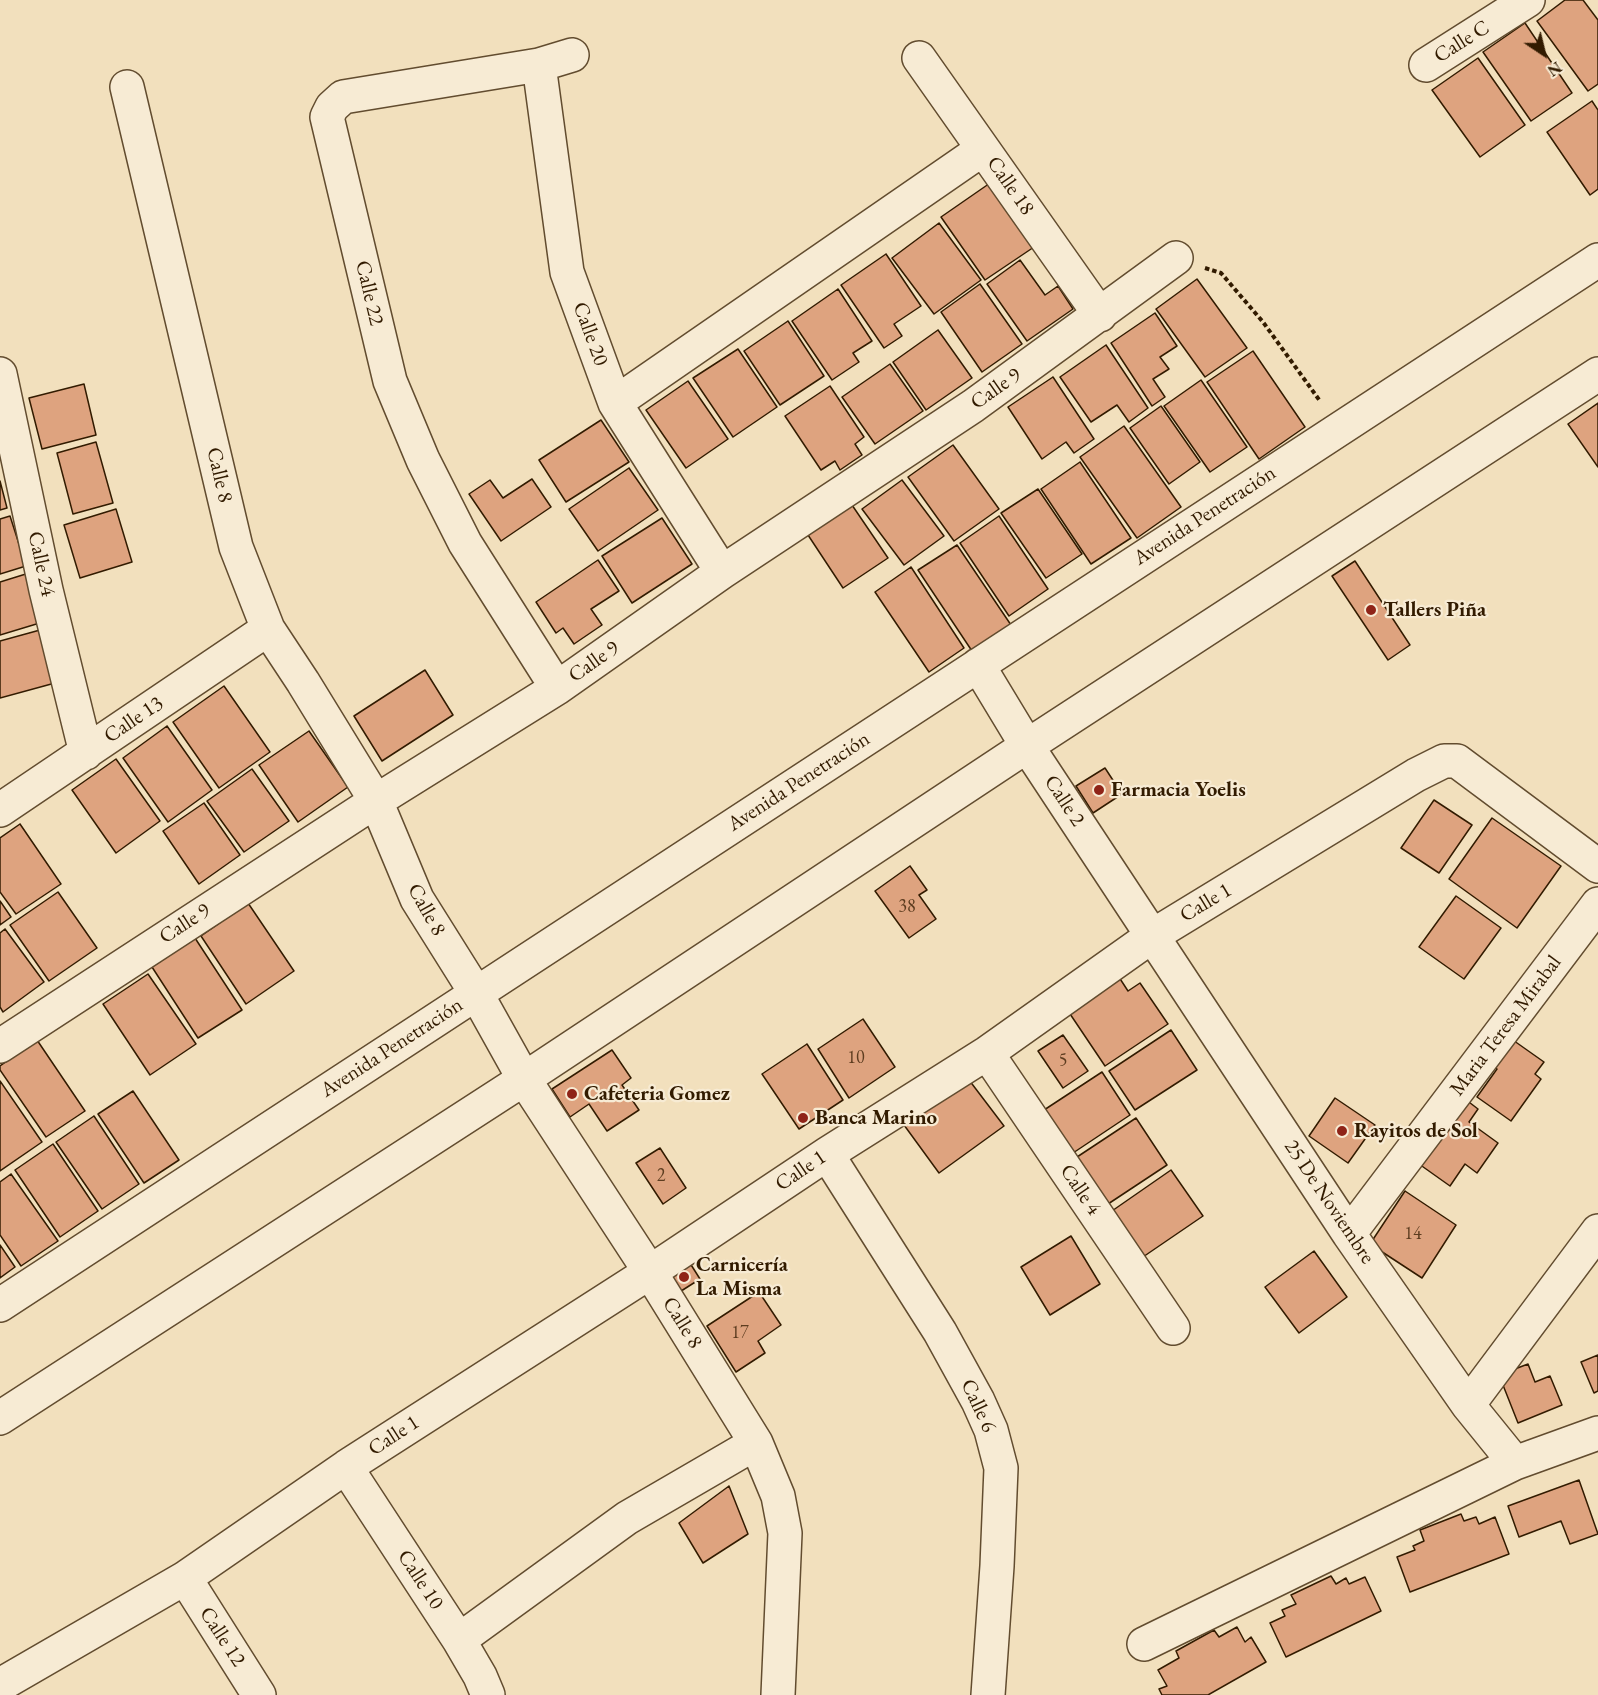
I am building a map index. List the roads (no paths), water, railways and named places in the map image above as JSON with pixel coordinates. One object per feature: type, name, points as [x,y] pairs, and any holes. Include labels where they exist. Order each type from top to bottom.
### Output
[{"type":"street","name":"Calle C","points":[[1426,64],[1528,0]]},
{"type":"street","name":"Calle 22","points":[[556,688],[465,543],[423,460],[390,381],[327,117],[332,107],[343,98],[538,65],[572,55]]},
{"type":"street","name":"Calle 18","points":[[919,58],[1100,315]]},
{"type":"street","name":"Calle 20","points":[[538,65],[567,272],[615,403],[722,572]]},
{"type":"street","name":"Calle 8","points":[[127,87],[236,547],[268,629],[375,801],[417,899],[476,993],[524,1078],[650,1272],[756,1443],[778,1496],[785,1533],[778,1695]]},
{"type":"street","points":[[615,403],[983,149]]},
{"type":"street","name":"Calle 9","points":[[0,1046],[375,801],[556,688],[722,572],[973,406],[1176,258]]},
{"type":"street","name":"Avenida Penetración","points":[[0,1305],[1598,260]]},
{"type":"street","name":"Calle 24","points":[[0,374],[46,590],[86,753]]},
{"type":"street","points":[[0,1418],[524,1078],[1027,746],[1598,374]]},
{"type":"street","name":"Calle 13","points":[[0,810],[268,629]]},
{"type":"street","name":"Calle 2","points":[[978,665],[1027,746],[1152,936]]},
{"type":"street","name":"Calle 1","points":[[0,1685],[185,1578],[346,1467],[650,1272],[827,1154],[987,1053],[1152,936],[1416,775],[1444,761],[1456,761],[1598,866]]},
{"type":"street","name":"Maria Teresa Mirabal","points":[[1349,1234],[1598,904]]},
{"type":"street","name":"25 De Noviembre","points":[[1152,936],[1349,1234],[1468,1405],[1515,1463]]},
{"type":"street","name":"Calle 4","points":[[987,1053],[1173,1328]]},
{"type":"street","name":"Calle 6","points":[[827,1154],[940,1332],[992,1430],[1001,1468],[988,1695]]},
{"type":"street","points":[[1468,1405],[1598,1231]]},
{"type":"street","points":[[1144,1644],[1515,1463],[1598,1433]]},
{"type":"street","points":[[459,1640],[627,1518],[756,1443]]},
{"type":"street","name":"Calle 10","points":[[346,1467],[459,1640],[488,1695]]},
{"type":"street","name":"Calle 12","points":[[185,1578],[260,1695]]},
{"type":"place","name":"Tallers Piña","points":[[1371,610]]},
{"type":"place","name":"Farmacia Yoelis","points":[[1099,790]]},
{"type":"place","name":"Cafeteria Gomez","points":[[572,1094]]},
{"type":"place","name":"Banca Marino","points":[[803,1118]]},
{"type":"place","name":"Rayitos de Sol","points":[[1342,1131]]},
{"type":"place","name":"Carnicería La Misma","points":[[684,1277]]}]
